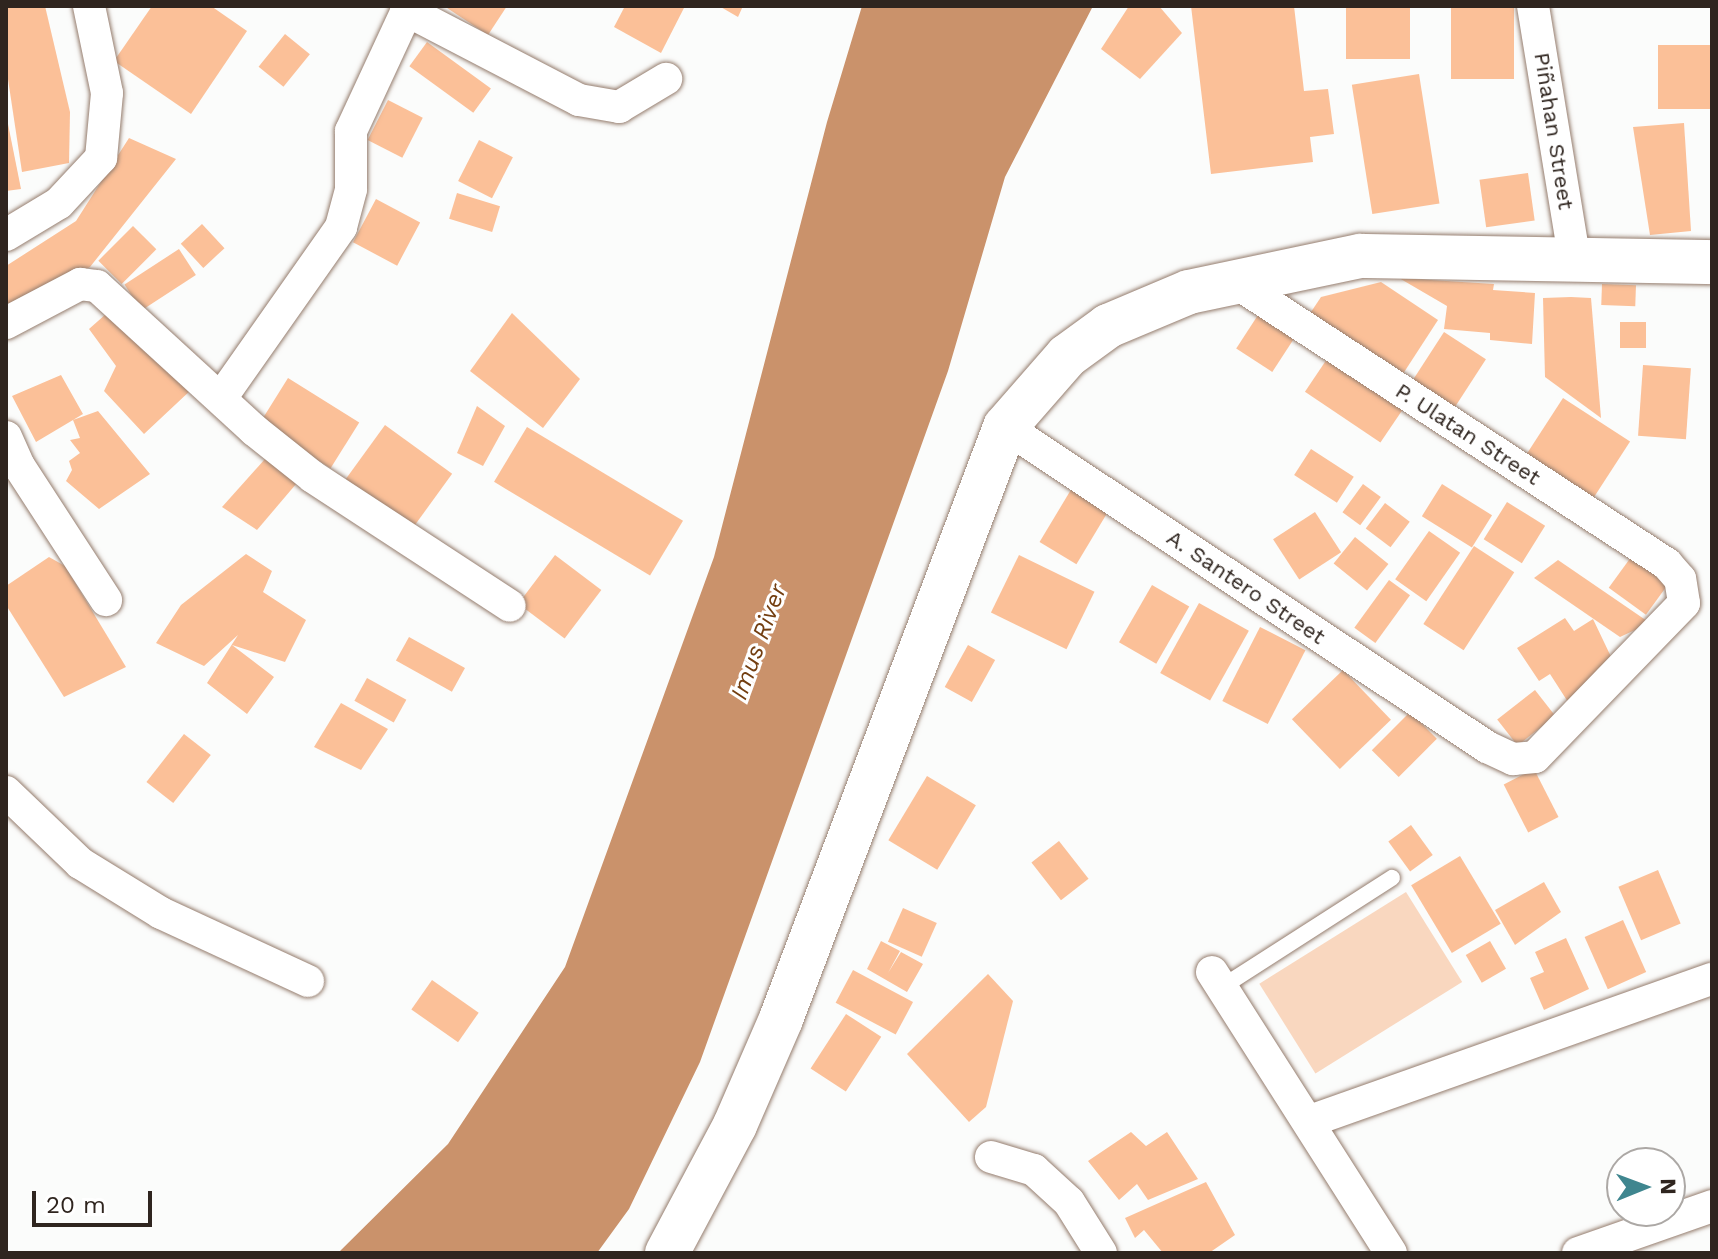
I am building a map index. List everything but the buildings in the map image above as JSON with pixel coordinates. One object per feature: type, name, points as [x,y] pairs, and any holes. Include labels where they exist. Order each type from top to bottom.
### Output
[{"type":"main road","points":[[667,1253],[735,1125],[781,1019],[1005,427],[1067,356],[1108,326],[1232,280],[1360,256],[1574,257],[1712,262]]},
{"type":"street","points":[[6,235],[59,203],[101,158],[107,93],[89,6]]},
{"type":"street","name":"Piñahan Street","points":[[1533,6],[1574,257]]},
{"type":"street","points":[[221,398],[341,227],[351,189],[351,131],[408,8],[579,100],[619,107],[666,79]]},
{"type":"street","name":"P. Ulatan Street","points":[[1232,280],[1667,564],[1680,579],[1684,603]]},
{"type":"street","points":[[6,323],[80,284],[97,286],[221,398],[339,496],[510,606]]},
{"type":"street","name":"A. Santero Street","points":[[1005,427],[1487,747],[1513,759],[1535,757],[1684,603]]},
{"type":"street","points":[[6,437],[19,466],[106,600]]},
{"type":"street","points":[[6,792],[80,863],[161,913],[308,981]]},
{"type":"street","points":[[1310,1121],[1712,979]]},
{"type":"street","points":[[1217,980],[1310,1121],[1391,1253]]},
{"type":"street","points":[[991,1157],[1034,1170],[1069,1202],[1101,1253]]},
{"type":"street","points":[[1578,1253],[1712,1206]]},
{"type":"lane","points":[[1217,980],[1392,878]]},
{"type":"shaded area","points":[[1406,892],[1462,982],[1315,1074],[1259,984]]},
{"type":"water","name":"Imus River","points":[[862,6],[1093,6],[1005,177],[948,371],[700,1062],[629,1209],[597,1253],[338,1253],[448,1144],[565,967],[714,557],[827,122]]}]
